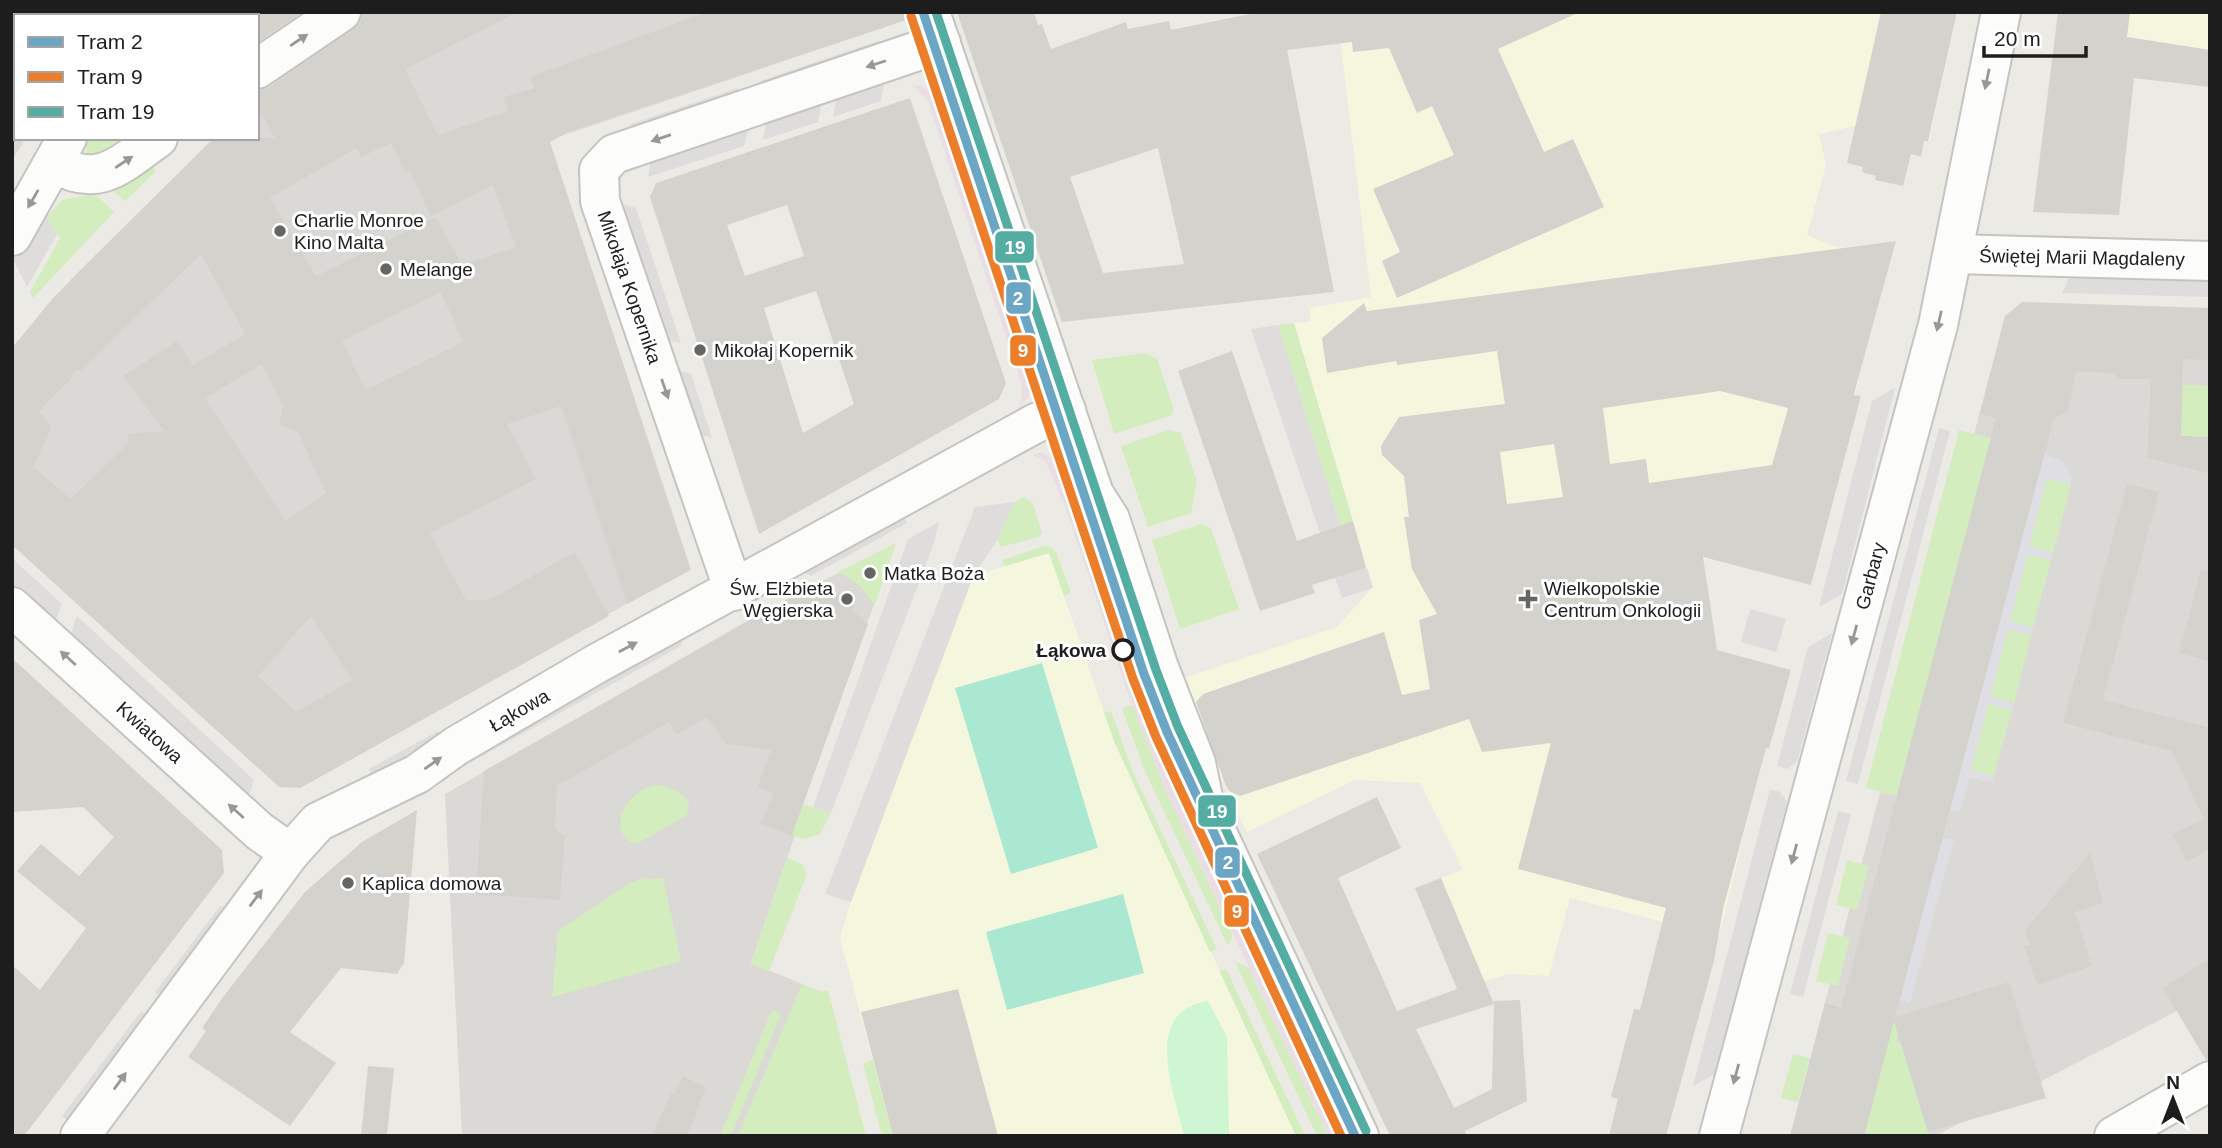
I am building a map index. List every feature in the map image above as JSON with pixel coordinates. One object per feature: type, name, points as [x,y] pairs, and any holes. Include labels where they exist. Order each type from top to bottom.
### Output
[{"type":"street","points":[[259,68],[341,12]]},
{"type":"street","name":"Garbary","points":[[1720,1136],[1938,326],[2001,12]]},
{"type":"street","points":[[935,28],[1094,494],[1110,519],[1161,675],[1196,763],[1205,807],[1359,1136]]},
{"type":"street","name":"Mikołaja Kopernika","points":[[734,591],[600,201],[599,170],[614,154],[935,28]]},
{"type":"street","points":[[12,236],[61,150],[81,175],[96,176],[116,168],[155,140]]},
{"type":"street","name":"Świętej Marii Magdaleny","points":[[1954,254],[2210,261]]},
{"type":"street","name":"Łąkowa","points":[[80,1136],[289,853],[318,822],[417,774],[456,746],[596,664],[734,591],[1022,430],[1066,410]]},
{"type":"street","name":"Kwiatowa","points":[[12,607],[258,831],[289,853]]},
{"type":"street","points":[[2114,1136],[2210,1082]]},
{"type":"shaded area","points":[[12,12],[109,12],[14,14],[14,140],[25,140],[12,160]]},
{"type":"shaded area","points":[[306,12],[259,46],[259,14],[162,14]]},
{"type":"shaded area","points":[[377,12],[881,12],[886,27],[549,140],[667,581],[300,788],[12,543],[12,348],[74,276],[212,140],[259,140],[259,95]]},
{"type":"shaded area","name":"Wielkopolskie Centrum Onkologii","points":[[1337,12],[1957,12],[1929,141],[1924,141],[1921,157],[1873,146],[1855,126],[1819,134],[1826,165],[1807,235],[1839,248],[1896,241],[1862,364],[1854,362],[1850,377],[1859,379],[1855,395],[1861,396],[1811,585],[1758,571],[1763,552],[1699,560],[1702,646],[1791,670],[1769,749],[1765,749],[1719,936],[1570,898],[1549,976],[1509,974],[1484,981],[1441,878],[1463,870],[1420,783],[1355,780],[1247,832],[1200,733],[1181,679],[1337,627],[1372,588],[1294,323],[1311,321],[1309,308],[1371,297]]},
{"type":"shaded area","points":[[2058,12],[2210,12],[2210,50],[2127,37]]},
{"type":"shaded area","points":[[878,41],[882,53],[761,94],[757,82]]},
{"type":"shaded area","points":[[886,76],[881,101],[833,117],[838,91]]},
{"type":"shaded area","points":[[918,85],[938,94],[1035,372],[1031,393],[1016,412],[1021,404],[1022,385],[928,101],[914,86]]},
{"type":"shaded area","points":[[738,88],[743,100],[634,136],[630,124]]},
{"type":"shaded area","points":[[823,96],[818,122],[763,140],[768,114]]},
{"type":"shaded area","points":[[751,121],[744,146],[648,177],[652,153]]},
{"type":"shaded area","points":[[616,202],[636,208],[681,343],[660,338]]},
{"type":"shaded area","points":[[40,208],[57,234],[27,287],[12,257]]},
{"type":"shaded area","points":[[2072,271],[2210,275],[2210,297],[2062,293]]},
{"type":"shaded area","points":[[2210,308],[2210,994],[1935,1136],[1790,1136],[2005,316]]},
{"type":"shaded area","points":[[1278,325],[1346,544],[1358,541],[1362,553],[1341,560],[1345,574],[1367,568],[1373,588],[1342,598],[1251,329]]},
{"type":"shaded area","points":[[670,369],[691,374],[712,438],[691,432]]},
{"type":"shaded area","points":[[1895,388],[1842,594],[1819,607],[1872,401]]},
{"type":"shaded area","points":[[1939,428],[1950,431],[1858,784],[1846,781]]},
{"type":"shaded area","points":[[1040,452],[1065,462],[1346,1136],[1328,1136],[1166,792],[1132,705],[1066,509],[1046,462],[1032,455]]},
{"type":"shaded area","points":[[2044,453],[2063,462],[2072,477],[2071,484],[2047,479],[2029,546],[2053,553],[2051,560],[2028,554],[2010,621],[2033,628],[2031,635],[2008,629],[1990,696],[2014,703],[2012,710],[1988,704],[1971,770],[1994,776],[1993,783],[1970,777],[1960,812],[1950,810]]},
{"type":"shaded area","points":[[1015,502],[997,540],[973,577],[851,902],[825,894],[975,507]]},
{"type":"shaded area","points":[[902,514],[907,523],[811,576],[799,570]]},
{"type":"shaded area","points":[[939,522],[934,543],[831,813],[813,807],[908,539]]},
{"type":"shaded area","points":[[896,543],[792,834],[795,835],[751,963],[822,992],[860,1136],[462,1136],[445,794],[759,614]]},
{"type":"shaded area","points":[[1049,553],[1114,741],[1296,1136],[893,1136],[840,938],[856,884],[973,576]]},
{"type":"shaded area","points":[[12,558],[62,604],[52,630],[12,594]]},
{"type":"shaded area","points":[[1750,609],[1786,619],[1776,652],[1741,642]]},
{"type":"shaded area","points":[[77,616],[254,780],[245,807],[67,644]]},
{"type":"shaded area","points":[[12,621],[224,815],[217,822],[12,635]]},
{"type":"shaded area","points":[[684,633],[681,646],[455,771],[451,762]]},
{"type":"shaded area","points":[[1832,633],[1797,762],[1787,769],[1777,766],[1808,647]]},
{"type":"shaded area","points":[[438,731],[442,740],[378,785],[369,769]]},
{"type":"shaded area","points":[[1770,789],[1780,792],[1787,802],[1715,1074],[1693,1086]]},
{"type":"shaded area","points":[[1838,811],[1851,814],[1803,997],[1790,994]]},
{"type":"shaded area","points":[[1942,838],[1954,840],[1910,1003],[1900,1000]]},
{"type":"shaded area","points":[[220,906],[233,907],[164,999],[155,992]]},
{"type":"shaded area","points":[[141,1011],[149,1018],[70,1122],[62,1116]]},
{"type":"green space","points":[[84,140],[129,140],[108,158],[87,155]]},
{"type":"green space","points":[[146,160],[156,171],[125,201],[112,189]]},
{"type":"green space","points":[[95,194],[114,212],[33,298],[30,292],[60,238],[46,218],[62,200]]},
{"type":"green space","points":[[1294,323],[1353,521],[1340,526],[1278,325]]},
{"type":"green space","points":[[1145,353],[1157,359],[1174,410],[1170,416],[1114,434],[1092,360]]},
{"type":"green space","points":[[2183,385],[2210,386],[2210,462],[2196,437],[2181,436]]},
{"type":"green space","points":[[1169,430],[1181,433],[1197,482],[1191,513],[1148,527],[1121,446]]},
{"type":"green space","points":[[1959,430],[1991,438],[1898,796],[1866,788]]},
{"type":"green space","points":[[2047,479],[2071,484],[2053,553],[2029,547]]},
{"type":"green space","points":[[1024,497],[1033,503],[1042,533],[1039,537],[1001,547],[997,540],[1015,502]]},
{"type":"green space","points":[[1201,524],[1211,528],[1239,609],[1180,629],[1152,540]]},
{"type":"green space","points":[[896,543],[875,605],[859,585],[838,572]]},
{"type":"green space","points":[[1044,546],[1051,547],[1056,552],[1071,593],[1064,596],[1049,553],[1005,566],[1002,560]]},
{"type":"green space","points":[[2028,553],[2051,560],[2033,628],[2010,621]]},
{"type":"green space","points":[[2008,629],[2031,635],[2014,703],[1990,697]]},
{"type":"green space","points":[[1042,663],[1098,848],[1011,874],[955,688]]},
{"type":"green space","points":[[1988,704],[2012,710],[1994,776],[1971,770]]},
{"type":"green space","points":[[1132,705],[1166,792],[1232,934],[1230,943],[1227,944],[1144,769],[1122,708]]},
{"type":"green space","points":[[1111,711],[1133,772],[1217,949],[1210,952],[1114,741],[1104,713]]},
{"type":"green space","points":[[656,785],[680,793],[689,805],[687,815],[640,842],[631,843],[620,826],[624,808],[638,793]]},
{"type":"green space","points":[[803,804],[831,813],[820,834],[805,839],[792,835]]},
{"type":"green space","points":[[787,858],[802,864],[807,874],[769,971],[751,964]]},
{"type":"green space","points":[[1847,860],[1869,866],[1857,910],[1836,905]]},
{"type":"green space","points":[[663,878],[681,961],[552,997],[558,931],[627,885],[637,880]]},
{"type":"green space","points":[[1123,894],[1144,973],[1007,1010],[986,932]]},
{"type":"green space","points":[[1828,933],[1850,938],[1838,986],[1816,981]]},
{"type":"green space","points":[[1236,964],[1248,967],[1328,1136],[1317,1136]]},
{"type":"green space","points":[[1226,969],[1305,1136],[1296,1136],[1220,972]]},
{"type":"green space","points":[[802,984],[822,992],[828,990],[866,1136],[738,1136]]},
{"type":"green space","points":[[1208,1001],[1227,1037],[1229,1136],[1184,1136],[1170,1076],[1168,1036],[1175,1020],[1187,1008]]},
{"type":"green space","points":[[772,1010],[781,1014],[731,1136],[720,1136]]},
{"type":"green space","points":[[1894,1021],[1901,1023],[1896,1042],[1917,1048],[1947,1082],[1915,1092],[1930,1136],[1880,1136],[1865,1133]]},
{"type":"green space","points":[[1793,1054],[1810,1058],[1798,1102],[1781,1098]]},
{"type":"green space","points":[[873,1060],[893,1136],[882,1136],[863,1063]]},
{"type":"building","points":[[257,12],[302,12],[259,41]]},
{"type":"building","points":[[363,12],[518,12],[405,69],[438,135],[508,111],[504,97],[535,88],[530,77],[707,12],[909,12],[909,19],[570,131],[550,142],[691,570],[627,604],[561,406],[507,424],[536,479],[430,533],[441,555],[466,600],[489,600],[575,552],[609,616],[300,788],[279,787],[12,545],[12,348],[53,298],[212,140],[275,138],[259,110],[259,90],[269,87],[353,30],[360,22]],"holes":[[[391,143],[405,172],[409,170],[431,216],[493,185],[516,247],[462,265],[436,217],[316,276],[270,198],[356,148],[361,157]],[[201,254],[245,334],[193,365],[177,341],[123,376],[164,431],[128,434],[128,443],[71,499],[34,467],[51,426],[39,411],[70,380],[75,370],[80,371]],[[441,292],[463,342],[366,390],[342,341]],[[262,364],[283,406],[279,423],[298,433],[326,493],[286,521],[205,398]],[[311,616],[352,680],[296,712],[258,676]]]},
{"type":"building","points":[[957,12],[1034,12],[1038,25],[1042,24],[1051,49],[1126,22],[1128,29],[1169,21],[1171,30],[1260,12],[1580,12],[1498,49],[1544,152],[1573,139],[1604,207],[1397,298],[1382,261],[1400,252],[1373,189],[1454,155],[1432,106],[1417,113],[1389,48],[1353,52],[1352,42],[1287,50],[1334,292],[1062,322]],"holes":[[[1158,148],[1184,264],[1103,273],[1070,177]]]},
{"type":"building","points":[[1881,12],[1957,12],[1928,141],[1924,141],[1921,157],[1911,154],[1903,186],[1875,180],[1876,176],[1862,172],[1863,167],[1847,163]]},
{"type":"building","points":[[2058,12],[2130,12],[2127,37],[2210,50],[2210,87],[2134,78],[2119,215],[2033,212]]},
{"type":"building","points":[[910,98],[1006,383],[999,399],[759,534],[650,197],[656,183]],"holes":[[[787,205],[804,256],[745,276],[727,225]],[[816,291],[854,404],[803,433],[764,308]]]},
{"type":"building","name":"Wielkopolskie Centrum Onkologii","points":[[1896,241],[1854,395],[1861,396],[1811,585],[1703,557],[1717,650],[1791,670],[1769,749],[1766,748],[1723,909],[1714,961],[1666,1136],[1609,1136],[1618,1099],[1611,1097],[1634,1009],[1640,1010],[1666,908],[1518,869],[1551,743],[1482,752],[1469,719],[1240,796],[1229,791],[1225,784],[1196,702],[1203,694],[1384,632],[1402,695],[1430,689],[1419,620],[1437,614],[1412,569],[1404,517],[1409,517],[1404,476],[1382,455],[1381,446],[1399,417],[1505,404],[1497,351],[1397,365],[1396,361],[1327,373],[1322,338],[1364,303],[1367,311]],"holes":[[[1720,391],[1788,408],[1772,465],[1649,483],[1646,459],[1610,464],[1603,408]],[[1554,444],[1563,497],[1507,504],[1500,452]]]},
{"type":"building","points":[[2022,302],[2210,308],[2210,360],[2183,359],[2181,436],[2210,437],[2210,474],[2147,458],[2151,379],[2120,379],[2112,373],[2076,372],[2068,411],[2054,418],[1895,1017],[2009,982],[2046,1098],[1928,1132],[1894,1021],[1864,1136],[1790,1136],[1825,1003],[1841,1008],[1996,418],[1980,414],[2005,316]]},
{"type":"building","points":[[1232,351],[1297,541],[1353,521],[1366,568],[1312,585],[1315,593],[1260,611],[1178,371]]},
{"type":"building","points":[[2127,484],[2159,492],[2103,700],[2210,728],[2210,850],[2186,861],[2173,834],[2204,819],[2172,751],[2063,723]]},
{"type":"building","points":[[2201,570],[2210,571],[2210,661],[2179,653]]},
{"type":"building","points":[[818,582],[855,606],[852,610],[868,624],[792,835],[761,824],[773,793],[757,788],[771,750],[726,744],[707,717],[676,735],[669,722],[557,786],[555,829],[565,836],[560,900],[476,894],[484,771]]},
{"type":"building","points":[[12,658],[222,850],[224,873],[24,1136],[12,1136],[12,965],[40,990],[86,928],[17,871],[41,844],[79,876],[114,837],[83,807],[12,812]]},
{"type":"building","points":[[1377,797],[1401,848],[1338,878],[1397,1011],[1457,989],[1415,888],[1441,878],[1494,1004],[1494,1001],[1520,1000],[1527,1101],[1465,1131],[1467,1136],[1390,1136],[1257,854]],"holes":[[[1494,1004],[1492,1089],[1454,1108],[1416,1029]]]},
{"type":"building","points":[[417,810],[404,963],[397,974],[341,968],[290,1032],[336,1063],[290,1126],[188,1057],[206,1031],[202,1028],[223,997],[305,892],[362,842]]},
{"type":"building","points":[[2090,853],[2103,903],[2075,912],[2092,966],[2037,985],[2024,946],[2030,945],[2025,930]]},
{"type":"building","points":[[2210,958],[2210,1059],[2206,1060],[2163,988]]},
{"type":"building","points":[[958,989],[998,1136],[893,1136],[861,1012]]},
{"type":"building","points":[[368,1066],[394,1068],[387,1136],[361,1136]]},
{"type":"building","points":[[683,1076],[706,1087],[687,1136],[652,1136],[671,1093],[675,1094]]},
{"type":"tram line","name":"2","points":[[923,12],[1144,674],[1167,732],[1355,1136]]},
{"type":"tram line","name":"19","points":[[936,12],[1156,670],[1178,727],[1366,1131]]},
{"type":"tram line","name":"9","points":[[911,16],[1133,679],[1156,737],[1341,1136]]},
{"type":"place","name":"Charlie Monroe Kino Malta","points":[[280,231]]},
{"type":"place","name":"Melange","points":[[386,269]]},
{"type":"place","name":"Mikołaj Kopernik","points":[[700,350]]},
{"type":"place","name":"Matka Boża","points":[[870,573]]},
{"type":"place","name":"Św. Elżbieta Węgierska","points":[[847,599]]},
{"type":"place","name":"Wielkopolskie Centrum Onkologii","points":[[1528,599]]},
{"type":"place","name":"Łąkowa","points":[[1123,650]]},
{"type":"place","name":"Kaplica domowa","points":[[348,883]]}]
